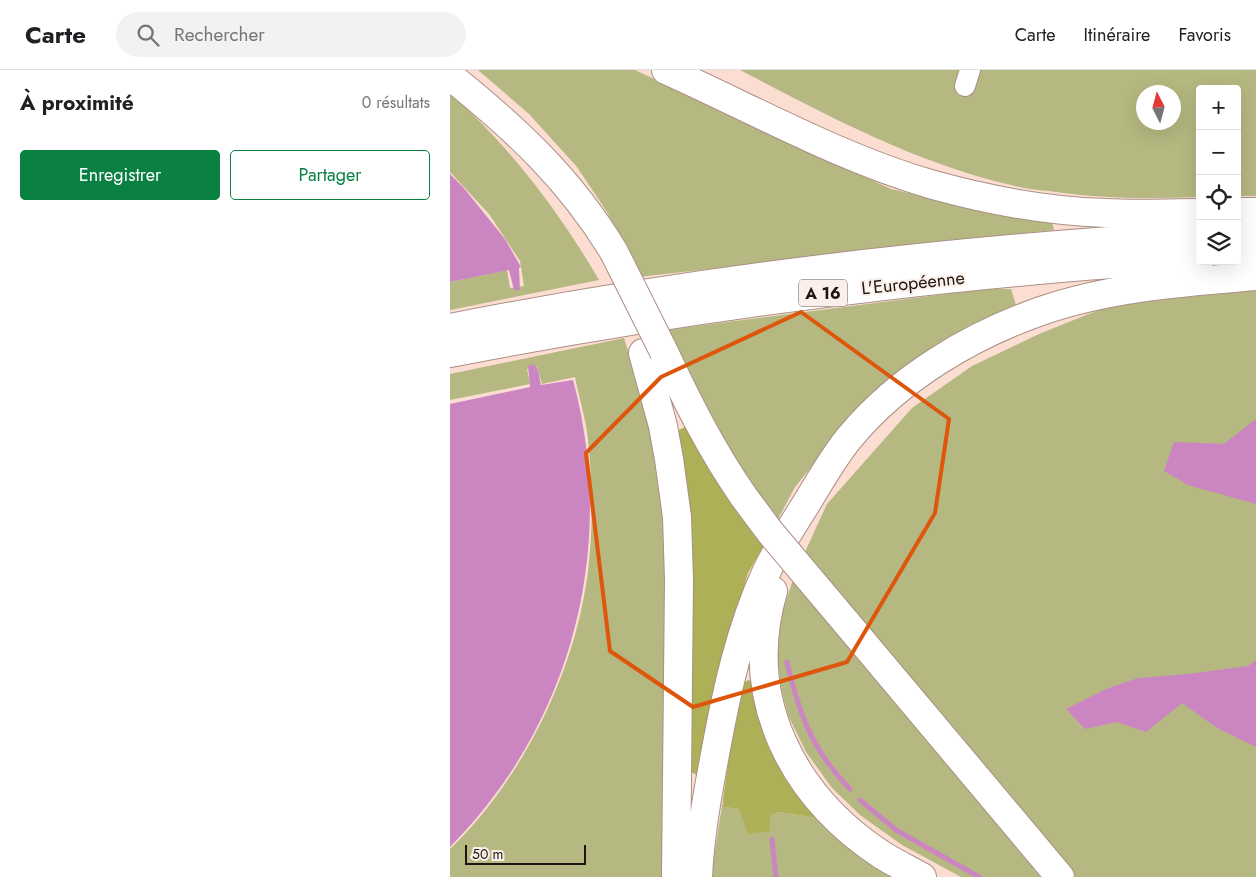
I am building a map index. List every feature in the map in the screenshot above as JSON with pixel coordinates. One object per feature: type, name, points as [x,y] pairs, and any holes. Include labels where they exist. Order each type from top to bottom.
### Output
[{"type":"highway","points":[[666,70],[825,144],[928,183],[987,198],[1058,209],[1114,214],[1196,213]]},
{"type":"highway","points":[[704,70],[928,183]]},
{"type":"highway","points":[[450,76],[505,122],[564,180],[599,228],[607,252],[654,353],[744,497],[770,532],[1060,877]]},
{"type":"highway","points":[[1241,212],[1256,212]]},
{"type":"highway","points":[[1241,232],[1256,231]]},
{"type":"highway","name":"L'Européenne","points":[[450,328],[675,288],[803,270],[1024,247],[1196,234]]},
{"type":"highway","points":[[1241,257],[1256,256]]},
{"type":"highway","name":"L'Européenne","points":[[450,353],[548,334],[671,314],[849,290],[1027,271],[1196,259]]},
{"type":"highway","points":[[698,877],[710,779],[731,676],[753,606],[776,554],[850,437],[873,413],[921,372],[976,338],[1028,316],[1075,301],[1137,289],[1256,276]]},
{"type":"highway","points":[[654,353],[677,516],[679,580],[676,877]]},
{"type":"highway","points":[[814,492],[788,544],[767,615],[764,661],[768,701],[774,725],[781,742],[803,781],[828,809],[882,854],[922,877]]},
{"type":"highlighted area","points":[[801,312],[949,419],[935,513],[847,662],[693,707],[610,651],[586,453],[661,377]]},
{"type":"green space","points":[[478,70],[635,70],[891,189],[982,210],[1052,221],[1054,230],[639,277],[607,212],[577,167],[529,114]]},
{"type":"green space","points":[[740,70],[1256,70],[1256,196],[1241,196],[1241,85],[1196,85],[1196,197],[1087,196],[1019,187],[979,177],[943,165],[908,152],[840,121]]},
{"type":"green space","points":[[450,93],[493,135],[532,181],[584,254],[599,280],[450,310],[450,282],[507,270],[510,288],[524,286],[520,261],[489,214],[450,172]]},
{"type":"green space","points":[[985,289],[1011,289],[1016,305],[984,320],[848,422],[795,487],[777,521],[723,445],[665,330]]},
{"type":"green space","points":[[1256,290],[1256,877],[1074,877],[805,552],[827,504],[912,408],[972,366],[1039,334],[1111,305]]},
{"type":"green space","points":[[624,338],[650,418],[666,541],[664,877],[450,877],[450,849],[478,819],[503,786],[526,750],[546,712],[563,672],[576,631],[585,591],[592,509],[587,432],[575,377],[542,384],[537,367],[527,369],[530,384],[450,400],[450,374]]},
{"type":"green space","points":[[795,574],[1049,877],[961,877],[902,845],[860,815],[832,788],[806,752],[788,715],[781,688],[777,655],[781,615]]},
{"type":"green space","points":[[723,799],[724,807],[770,817],[777,812],[818,818],[910,877],[711,877]]},
{"type":"shaded area","points":[[450,174],[463,187],[505,239],[521,267],[519,268],[520,290],[514,290],[509,270],[450,282]]},
{"type":"shaded area","points":[[534,364],[538,370],[541,385],[573,380],[586,443],[590,506],[586,569],[574,630],[554,689],[527,746],[492,798],[450,847],[450,404],[530,387],[528,366]]},
{"type":"shaded area","points":[[1256,419],[1256,504],[1188,485],[1164,471],[1174,442],[1224,444]]},
{"type":"shaded area","points":[[685,427],[767,540],[748,573],[732,629],[700,777],[688,770],[677,431]]},
{"type":"shaded area","points":[[1256,660],[1256,747],[1217,728],[1182,703],[1146,732],[1117,722],[1085,729],[1066,709],[1106,689],[1138,678],[1248,666]]},
{"type":"shaded area","points":[[748,680],[754,682],[818,818],[777,812],[770,817],[770,831],[748,834],[739,809],[724,807],[723,799],[733,729],[743,684]]},
{"type":"waterway","points":[[787,662],[802,715],[809,730],[826,760],[850,789]]},
{"type":"waterway","points":[[860,800],[896,830],[979,877]]},
{"type":"waterway","points":[[772,839],[776,877]]}]
